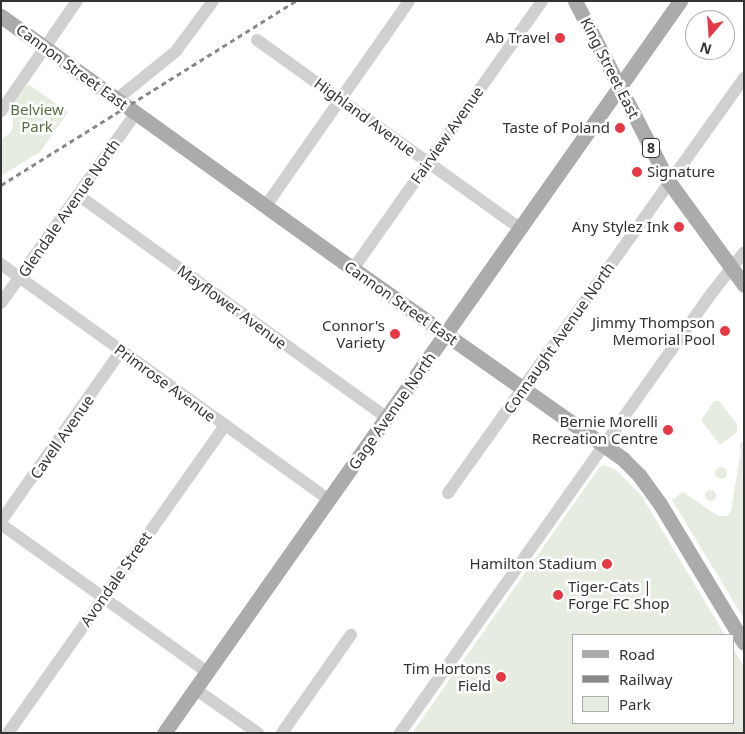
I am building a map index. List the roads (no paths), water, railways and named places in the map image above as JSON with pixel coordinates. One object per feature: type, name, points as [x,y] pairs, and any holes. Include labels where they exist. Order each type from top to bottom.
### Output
[{"type":"main road","name":"King Street East","points":[[575,1],[669,182],[744,285]]},
{"type":"main road","name":"Gage Avenue North","points":[[164,733],[680,1]]},
{"type":"main road","name":"Cannon Street East","points":[[1,16],[352,270],[604,445],[639,475],[656,498],[744,643]]},
{"type":"street","points":[[1,111],[77,1]]},
{"type":"street","points":[[116,99],[180,47],[213,1]]},
{"type":"street","points":[[265,206],[408,1]]},
{"type":"street","name":"Fairview Avenue","points":[[352,270],[542,1]]},
{"type":"street","name":"Highland Avenue","points":[[257,40],[521,229]]},
{"type":"street","name":"Connaught Avenue North","points":[[448,493],[744,78]]},
{"type":"street","name":"Glendale Avenue North","points":[[1,302],[136,113]]},
{"type":"street","name":"Mayflower Avenue","points":[[78,195],[387,418]]},
{"type":"street","points":[[400,733],[711,294],[744,252]]},
{"type":"street","name":"Primrose Avenue","points":[[1,264],[329,500]]},
{"type":"street","name":"Cavell Avenue","points":[[1,523],[122,351]]},
{"type":"street","name":"Avondale Street","points":[[8,733],[225,425]]},
{"type":"street","points":[[1,523],[207,672]]},
{"type":"street","points":[[282,733],[351,635]]},
{"type":"street","points":[[196,689],[258,733]]},
{"type":"railway","points":[[1,185],[296,1]]},
{"type":"place","name":"Ab Travel","points":[[560,38]]},
{"type":"place","name":"Taste of Poland","points":[[620,128]]},
{"type":"place","name":"Signature","points":[[637,172]]},
{"type":"place","name":"Any Stylez Ink","points":[[679,227]]},
{"type":"place","name":"Jimmy Thompson Memorial Pool","points":[[725,331]]},
{"type":"place","name":"Connor's Variety","points":[[395,334]]},
{"type":"place","name":"Bernie Morelli Recreation Centre","points":[[668,430]]},
{"type":"place","name":"Hamilton Stadium","points":[[607,564]]},
{"type":"place","name":"Tiger-Cats | Forge FC Shop","points":[[558,595]]},
{"type":"place","name":"Tim Hortons Field","points":[[501,677]]},
{"type":"park label","name":"Belview Park","points":[[37,118]]}]
